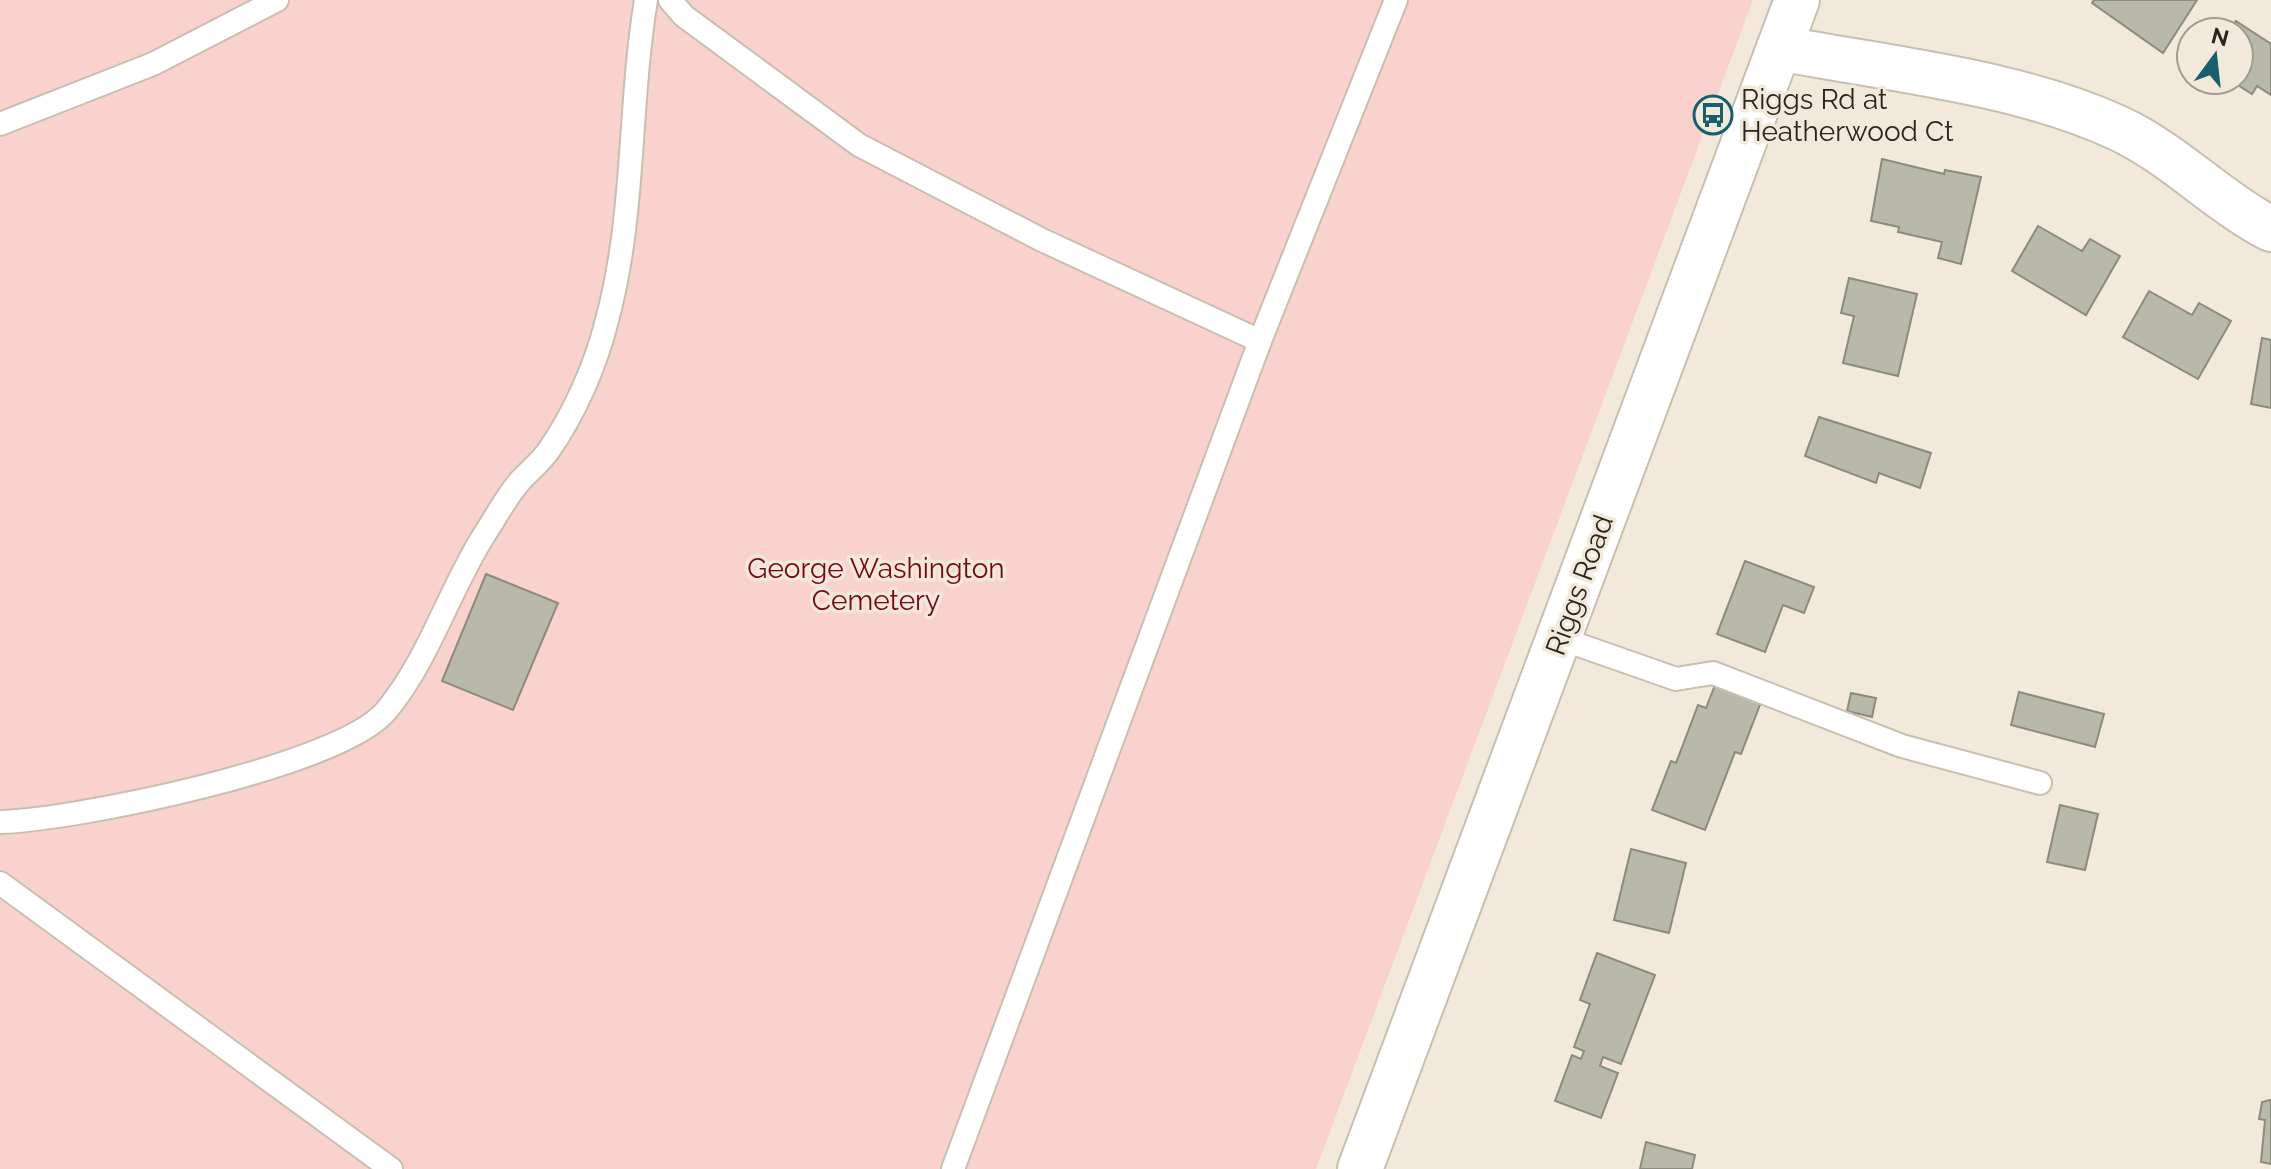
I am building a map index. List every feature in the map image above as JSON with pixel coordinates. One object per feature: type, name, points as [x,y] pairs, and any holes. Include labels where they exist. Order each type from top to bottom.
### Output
[{"type":"main road","name":"Riggs Road","points":[[1360,1169],[1797,0]]},
{"type":"main road","points":[[1779,48],[2014,93],[2101,121],[2132,135],[2233,208],[2271,229]]},
{"type":"lane","points":[[0,124],[153,64],[277,0]]},
{"type":"lane","points":[[0,822],[101,809],[247,773],[342,741],[383,714],[412,674],[481,540],[518,484],[548,452],[570,413],[606,326],[626,238],[637,54],[646,0]]},
{"type":"lane","points":[[670,0],[684,16],[859,145],[1042,240],[1260,341]]},
{"type":"lane","points":[[953,1169],[1260,341],[1396,0]]},
{"type":"lane","points":[[1559,638],[1676,679],[1713,673],[1902,746],[2040,783]]},
{"type":"lane","points":[[0,883],[391,1169]]},
{"type":"green space","name":"George Washington Cemetery","points":[[0,0],[1753,0],[1316,1169],[0,1169]]},
{"type":"building","points":[[2094,0],[2197,0],[2187,16],[2175,16],[2175,34],[2163,53],[2092,3]]},
{"type":"building","points":[[2255,33],[2271,44],[2271,95],[2257,86],[2255,89]]},
{"type":"building","points":[[1882,159],[1944,174],[1945,170],[1981,177],[1961,264],[1938,258],[1942,242],[1898,232],[1899,227],[1871,221]]},
{"type":"building","points":[[2038,226],[2082,251],[2090,239],[2120,256],[2086,315],[2012,271]]},
{"type":"building","points":[[1849,278],[1917,294],[1898,376],[1843,363],[1854,316],[1841,313]]},
{"type":"building","points":[[2149,291],[2192,315],[2199,303],[2231,321],[2198,379],[2123,337]]},
{"type":"building","points":[[2262,338],[2271,340],[2271,408],[2251,404]]},
{"type":"building","points":[[1819,417],[1931,453],[1920,488],[1879,473],[1876,483],[1805,456]]},
{"type":"building","points":[[1745,561],[1814,587],[1804,613],[1783,605],[1765,652],[1717,634]]},
{"type":"building","points":[[486,574],[558,603],[513,710],[442,681]]},
{"type":"building","points":[[1715,685],[1761,702],[1741,754],[1735,752],[1705,830],[1652,810],[1671,761],[1676,763],[1698,705],[1706,708]]},
{"type":"building","points":[[2019,692],[2104,714],[2095,747],[2011,725]]},
{"type":"building","points":[[1851,693],[1876,698],[1872,717],[1847,711]]},
{"type":"building","points":[[2060,805],[2098,814],[2085,870],[2047,862]]},
{"type":"building","points":[[1631,849],[1686,863],[1669,933],[1614,920]]},
{"type":"building","points":[[1597,953],[1655,975],[1621,1064],[1603,1057],[1600,1066],[1618,1073],[1601,1118],[1555,1101],[1572,1055],[1581,1059],[1584,1051],[1574,1047],[1590,1004],[1580,1000]]},
{"type":"building","points":[[2271,1100],[2271,1164],[2261,1162],[2265,1120],[2259,1119],[2262,1102]]},
{"type":"building","points":[[1646,1142],[1695,1155],[1692,1169],[1640,1169]]},
{"type":"place","name":"Riggs Rd at Heatherwood Ct","points":[[1713,115]]}]
